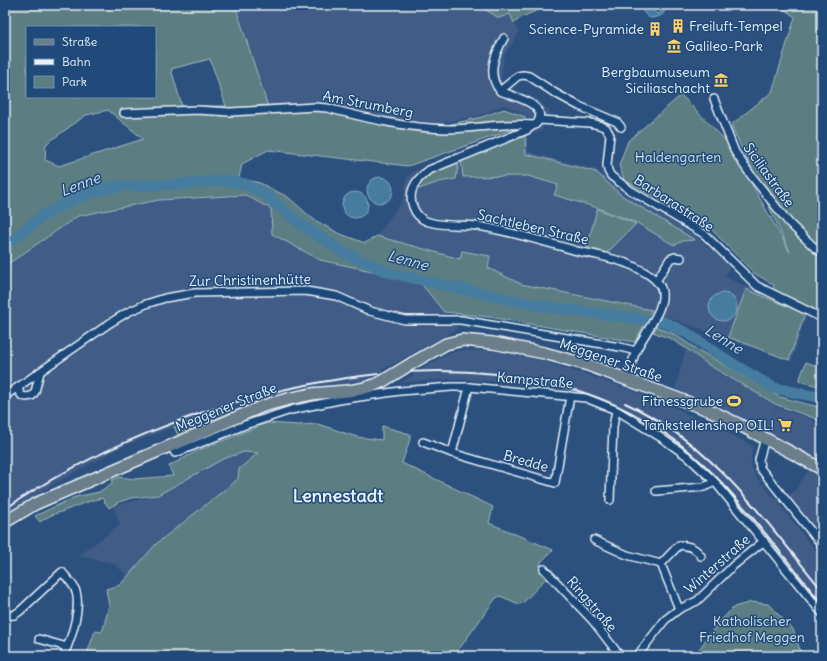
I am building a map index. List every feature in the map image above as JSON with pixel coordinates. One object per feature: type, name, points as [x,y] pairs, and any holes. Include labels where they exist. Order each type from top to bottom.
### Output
[{"type":"main road","name":"Meggener Straße","points":[[5,522],[34,504],[171,446],[223,422],[264,406],[290,398],[365,389],[383,381],[446,344],[462,340],[493,343],[544,353],[588,365],[711,411],[822,469]]},
{"type":"street","points":[[504,38],[497,50],[493,63],[492,72],[496,86],[500,91],[536,107],[540,112],[537,123]]},
{"type":"street","points":[[500,91],[518,76],[529,76],[555,93],[579,106],[617,122],[621,127]]},
{"type":"street","name":"Siciliastraße","points":[[714,99],[735,152],[750,174],[789,223],[822,253]]},
{"type":"street","name":"Am Strumberg","points":[[124,113],[197,110],[230,112],[315,107],[327,108],[399,125],[425,128],[449,129],[537,123]]},
{"type":"street","name":"Sachtleben Straße","points":[[537,123],[527,130],[429,170],[422,175],[413,188],[411,195],[414,209],[418,216],[424,221],[432,224],[468,225],[486,228],[626,263],[641,270],[656,280]]},
{"type":"street","name":"Barbarastraße","points":[[537,123],[590,123],[606,128],[610,135],[607,164],[608,171],[611,176],[630,190],[704,234],[757,286],[822,318]]},
{"type":"street","points":[[627,380],[638,348],[659,310],[662,293],[656,280],[670,259],[675,257],[681,258]]},
{"type":"street","name":"Zur Christinenhütte","points":[[5,396],[128,312],[165,298],[184,294],[206,292],[320,292],[336,296],[375,313],[405,320],[461,320],[620,347],[638,348]]},
{"type":"street","points":[[19,386],[19,392],[22,396],[32,396],[35,392],[40,372]]},
{"type":"street","name":"Kampstraße","points":[[171,446],[175,453],[256,421],[291,410],[324,403],[400,391],[446,387],[469,387],[586,398],[616,410],[660,437],[687,456],[715,482],[822,613]]},
{"type":"street","points":[[452,453],[469,387]]},
{"type":"street","name":"Bredde","points":[[423,442],[452,453],[554,483],[570,396]]},
{"type":"street","points":[[610,500],[612,427],[616,410]]},
{"type":"street","points":[[765,438],[759,460],[760,468],[822,545]]},
{"type":"street","points":[[656,491],[704,487],[715,482]]},
{"type":"street","points":[[594,540],[627,555],[661,564]]},
{"type":"street","name":"Winterstraße","points":[[637,656],[665,620],[679,609],[697,601],[734,565],[764,541]]},
{"type":"street","points":[[661,564],[679,545],[691,546],[701,556]]},
{"type":"street","points":[[661,564],[679,609]]},
{"type":"street","name":"Ringstraße","points":[[544,569],[593,621],[620,656]]},
{"type":"street","points":[[5,616],[14,615],[20,611],[62,572],[74,587],[78,609],[66,650],[39,639]]},
{"type":"shaded area","points":[[235,5],[478,5],[499,18],[510,14],[519,32],[504,56],[501,80],[517,92],[537,99],[550,112],[541,131],[527,136],[528,152],[597,170],[624,194],[695,235],[730,266],[725,277],[807,313],[791,362],[652,310],[521,284],[488,268],[490,256],[462,251],[461,259],[377,236],[404,198],[407,177],[413,172],[521,128],[529,116],[503,105],[482,115],[426,126],[268,107]]},
{"type":"shaded area","points":[[647,5],[656,5],[653,10],[657,14],[662,10],[660,5],[664,5],[665,9],[662,15],[650,18],[644,13],[643,9]]},
{"type":"shaded area","points":[[380,177],[390,180],[393,190],[390,200],[380,203],[370,200],[367,190],[370,180]]},
{"type":"shaded area","points":[[355,192],[365,195],[368,205],[365,215],[355,218],[345,215],[342,205],[345,195]]},
{"type":"shaded area","points":[[245,195],[271,209],[320,260],[419,281],[458,329],[362,381],[304,387],[233,406],[125,445],[5,513],[5,266],[78,216],[159,200]]},
{"type":"shaded area","points":[[723,293],[733,297],[737,307],[733,317],[723,321],[713,317],[709,307],[713,297]]},
{"type":"shaded area","points":[[686,349],[707,364],[777,405],[772,416],[777,407],[809,418],[817,424],[818,420],[822,421],[822,461],[764,430],[675,389]]},
{"type":"shaded area","points":[[463,350],[491,351],[536,359],[591,376],[667,403],[687,414],[712,424],[753,446],[751,457],[752,469],[758,479],[775,499],[776,498],[780,502],[779,504],[816,551],[818,550],[822,554],[820,556],[822,558],[822,613],[722,486],[677,445],[654,428],[633,416],[594,398],[547,387],[449,379],[400,383],[446,354]]},
{"type":"shaded area","points":[[244,452],[259,452],[239,469],[238,479],[156,544],[128,576],[113,563],[78,556],[120,525],[113,506],[158,495],[223,459]]},
{"type":"shaded area","points":[[810,468],[822,475],[822,538],[788,497],[796,489]]},
{"type":"green space","points":[[5,5],[235,5],[268,107],[158,114],[240,114],[326,109],[424,130],[482,117],[504,109],[526,117],[517,128],[408,166],[268,150],[242,164],[239,178],[260,183],[288,197],[313,219],[338,233],[365,243],[377,236],[460,259],[462,251],[490,256],[488,268],[521,284],[652,310],[635,342],[489,317],[444,312],[419,281],[320,260],[272,234],[271,209],[245,195],[159,200],[78,216],[5,266]],"holes":[[[210,59],[226,106],[182,106],[171,69]],[[108,110],[143,139],[59,166],[45,160],[46,144],[86,115]]]},
{"type":"green space","points":[[478,5],[550,5],[522,17],[514,23],[510,14],[499,18]]},
{"type":"green space","name":"Haldengarten","points":[[778,5],[822,5],[822,315],[772,293],[774,285],[754,273],[708,226],[624,180],[619,165],[628,141],[681,95],[729,144],[790,252],[731,125],[772,92],[795,17]]},
{"type":"green space","points":[[525,135],[526,154],[596,172],[621,195],[695,240],[683,241],[674,245],[637,223],[598,208],[554,195],[558,185],[528,176],[463,177],[461,160]]},
{"type":"green space","points":[[459,161],[456,179],[439,182],[416,190],[430,175]]},
{"type":"green space","points":[[597,209],[636,224],[607,253],[587,247]]},
{"type":"green space","points":[[746,289],[805,314],[789,360],[728,337]]},
{"type":"green space","points":[[657,327],[674,334],[695,348],[780,397],[822,408],[822,421],[777,405],[707,364],[671,339],[653,332]]},
{"type":"green space","points":[[806,362],[822,368],[822,387],[799,381]]},
{"type":"green space","points":[[233,406],[232,413],[179,437],[174,427]]},
{"type":"green space","points":[[267,423],[298,425],[318,424],[357,437],[382,440],[382,426],[410,434],[410,439],[402,463],[493,507],[489,523],[553,550],[541,562],[539,568],[547,577],[524,602],[519,604],[500,596],[496,598],[454,656],[91,656],[87,654],[95,631],[101,632],[103,629],[109,606],[106,589],[120,585],[156,544],[238,479],[239,469],[258,453],[244,452],[223,459],[158,495],[131,498],[119,502],[109,508],[102,498],[54,514],[40,522],[35,516],[75,497],[99,492],[112,483],[112,480],[119,477],[134,479],[173,476],[169,466],[197,451]]},
{"type":"green space","name":"Katholischer Friedhof Meggen","points":[[752,602],[768,604],[793,629],[802,656],[694,656],[718,623],[734,607]]},
{"type":"waterway","name":"Lenne","points":[[5,245],[47,213],[76,198],[96,191],[121,186],[185,184],[223,180],[245,184],[263,193],[303,226],[343,252],[390,273],[540,306],[664,322],[687,333],[730,362],[774,388],[822,398]]},
{"type":"railway","points":[[5,509],[72,468],[149,432],[233,403],[320,382],[408,372],[494,374],[575,390],[648,422],[663,431],[704,464],[740,503],[822,604]]},
{"type":"railway","points":[[625,403],[656,419],[684,439],[710,461],[734,484],[757,510],[822,590]]},
{"type":"place","name":"Freiluft-Tempel","points":[[678,26]]},
{"type":"place","name":"Science-Pyramide","points":[[655,29]]},
{"type":"place","name":"Galileo-Park","points":[[674,46]]},
{"type":"place","name":"Bergbaumuseum Siciliaschacht","points":[[721,80]]},
{"type":"place","name":"Fitnessgrube","points":[[734,401]]},
{"type":"place","name":"Tankstellenshop OIL!","points":[[785,425]]},
{"type":"district","name":"Lennestadt","points":[[338,495]]}]
